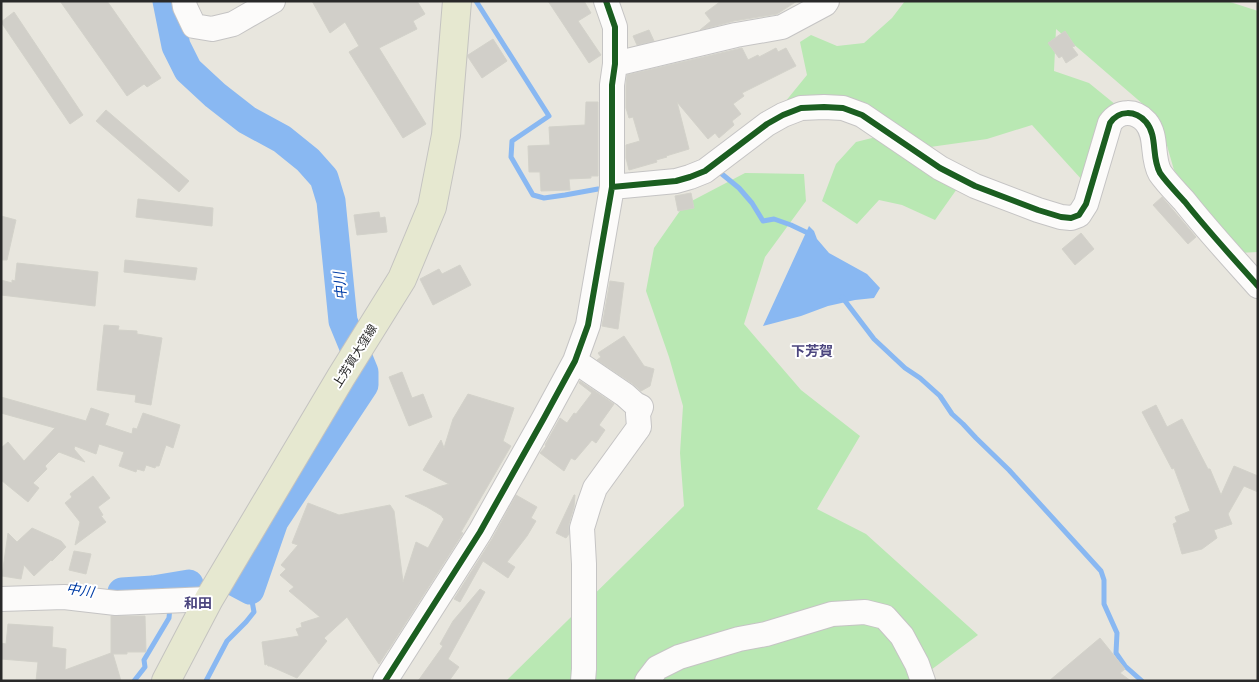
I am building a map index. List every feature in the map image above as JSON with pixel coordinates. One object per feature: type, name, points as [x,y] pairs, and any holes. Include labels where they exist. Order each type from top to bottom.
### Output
[{"type":"main road","name":"上芳賀大窪線","points":[[166,681],[209,599],[341,377],[402,279],[432,207],[446,135],[457,1]]},
{"type":"street","points":[[184,1],[194,26],[212,29],[233,24],[273,1]]},
{"type":"street","points":[[385,681],[480,532],[575,361],[588,325],[612,186],[612,85],[615,64],[615,27],[606,1]]},
{"type":"street","points":[[615,64],[736,35],[782,27],[827,1]]},
{"type":"street","points":[[612,186],[690,177],[706,171],[767,124],[783,115],[801,108],[834,107],[843,108],[862,115],[940,168],[975,186],[1038,210],[1070,218],[1079,215],[1086,204],[1110,123],[1114,117],[1128,112],[1146,122],[1152,132],[1160,172],[1258,286]]},
{"type":"street","points":[[575,361],[625,395],[634,404],[641,407],[638,414],[639,427],[595,488],[582,528],[584,564],[584,669],[582,681]]},
{"type":"street","points":[[1,599],[64,597],[116,603],[209,599]]},
{"type":"street","points":[[648,681],[657,668],[679,657],[832,614],[865,612],[885,618],[902,636],[917,664],[923,681]]},
{"type":"green space","points":[[905,1],[1227,1],[1258,11],[1258,252],[1238,253],[1174,170],[1159,118],[1056,29],[1054,71],[1089,83],[1116,105],[1083,181],[1032,125],[987,139],[923,148],[874,116],[785,102],[807,75],[800,42],[811,35],[837,46],[864,43],[892,18]]},
{"type":"green space","points":[[876,137],[959,186],[935,220],[902,205],[879,200],[857,224],[822,201],[836,164],[856,142]]},
{"type":"green space","points":[[745,173],[804,174],[806,201],[765,257],[744,324],[801,390],[860,436],[817,509],[866,534],[978,635],[916,681],[506,681],[684,506],[680,453],[683,406],[669,357],[646,291],[654,248],[684,205]]},
{"type":"water","points":[[809,226],[829,253],[867,274],[880,288],[874,298],[828,306],[801,316],[763,326]]},
{"type":"building","points":[[60,1],[107,1],[161,78],[147,87],[144,84],[127,96]]},
{"type":"building","points":[[312,1],[417,1],[425,14],[413,21],[417,29],[379,48],[426,124],[403,138],[349,52],[359,46],[345,22],[330,33]]},
{"type":"building","points":[[548,1],[584,1],[591,13],[578,21],[601,55],[589,63]]},
{"type":"building","points":[[721,1],[797,1],[777,14],[734,21],[700,30],[711,21],[705,13]]},
{"type":"building","points":[[14,12],[83,115],[70,124],[1,22]]},
{"type":"building","points":[[649,30],[654,41],[637,45],[633,36]]},
{"type":"building","points":[[1065,31],[1075,46],[1072,47],[1078,55],[1066,63],[1062,56],[1059,58],[1048,43]]},
{"type":"building","points":[[493,39],[507,61],[482,78],[468,55]]},
{"type":"building","points":[[742,48],[748,60],[758,55],[759,57],[776,48],[778,52],[786,48],[796,66],[742,93],[744,96],[733,104],[741,114],[732,121],[734,125],[719,138],[715,133],[708,139],[677,102],[689,149],[656,160],[657,162],[629,170],[626,158],[626,145],[640,141],[633,117],[629,118],[626,108],[627,75]]},
{"type":"building","points":[[586,102],[598,102],[598,176],[569,179],[570,190],[541,191],[540,172],[529,172],[528,146],[550,145],[549,127],[585,125]]},
{"type":"building","points":[[106,110],[189,181],[179,192],[96,121]]},
{"type":"building","points":[[691,193],[694,208],[678,211],[675,196]]},
{"type":"building","points":[[1162,197],[1196,237],[1188,244],[1153,205]]},
{"type":"building","points":[[138,199],[213,208],[212,226],[136,217]]},
{"type":"building","points":[[379,212],[380,218],[385,217],[387,232],[357,235],[354,215]]},
{"type":"building","points":[[1,216],[16,220],[7,260],[1,260]]},
{"type":"building","points":[[1081,233],[1094,249],[1075,265],[1062,249]]},
{"type":"building","points":[[125,260],[197,268],[195,280],[124,272]]},
{"type":"building","points":[[17,263],[98,272],[95,306],[1,295],[1,280],[12,283],[12,280],[15,281]]},
{"type":"building","points":[[460,265],[471,285],[433,305],[420,279],[439,269],[442,274]]},
{"type":"building","points":[[610,281],[624,283],[618,329],[602,326]]},
{"type":"building","points":[[104,325],[119,326],[118,330],[137,331],[137,334],[162,338],[151,405],[135,402],[136,395],[97,390]]},
{"type":"building","points":[[624,336],[644,366],[654,369],[650,386],[641,391],[597,360],[601,357],[598,353]]},
{"type":"building","points":[[402,372],[412,398],[423,394],[432,417],[409,426],[389,377]]},
{"type":"building","points":[[580,381],[614,404],[599,425],[605,430],[596,443],[592,440],[575,460],[571,458],[564,471],[540,453],[546,446],[560,418],[567,423],[592,393],[579,383]]},
{"type":"building","points":[[468,394],[514,408],[503,441],[511,446],[461,532],[463,533],[379,664],[347,617],[324,638],[327,641],[297,678],[267,664],[265,665],[262,642],[299,636],[296,629],[302,627],[301,623],[320,617],[289,591],[294,587],[280,575],[286,569],[281,565],[298,545],[292,543],[308,503],[339,515],[390,505],[394,511],[403,582],[416,542],[428,548],[444,519],[427,507],[405,496],[449,484],[423,470],[441,440],[444,448],[453,419]]},
{"type":"building","points":[[1,397],[86,421],[91,408],[109,414],[105,425],[132,434],[133,428],[137,429],[143,413],[180,425],[173,448],[166,445],[159,466],[155,468],[146,465],[144,471],[137,469],[136,472],[119,466],[124,452],[99,444],[96,454],[75,446],[74,449],[85,462],[59,452],[45,466],[47,469],[33,483],[39,488],[28,502],[1,480],[1,448],[8,442],[24,461],[55,428],[1,413]]},
{"type":"building","points":[[1156,405],[1167,427],[1182,419],[1208,469],[1210,469],[1221,495],[1234,466],[1258,476],[1258,492],[1244,486],[1228,514],[1232,524],[1214,530],[1217,538],[1202,549],[1182,554],[1173,524],[1177,522],[1175,517],[1190,511],[1174,468],[1172,469],[1142,412]]},
{"type":"building","points":[[93,476],[110,498],[98,507],[103,515],[101,516],[106,522],[75,545],[80,522],[65,503],[72,497],[70,494]]},
{"type":"building","points":[[516,495],[537,507],[531,518],[536,521],[507,562],[515,567],[508,578],[483,561],[460,602],[454,599],[492,539]]},
{"type":"building","points":[[574,495],[574,507],[569,524],[569,534],[566,538],[556,533]]},
{"type":"building","points":[[32,528],[61,541],[66,547],[34,576],[24,565],[21,579],[2,576],[8,533],[17,542]]},
{"type":"building","points":[[74,551],[91,554],[86,574],[69,570]]},
{"type":"building","points":[[480,589],[485,592],[448,659],[459,667],[449,681],[418,681],[443,646],[440,644],[453,621]]},
{"type":"building","points":[[111,616],[145,616],[146,652],[113,654],[121,681],[36,681],[38,662],[1,659],[1,643],[6,644],[8,624],[53,627],[52,647],[66,649],[65,670],[111,653]]},
{"type":"building","points":[[1100,638],[1125,669],[1120,673],[1131,681],[1049,681]]},
{"type":"waterway","name":"中川","points":[[167,1],[176,46],[188,70],[215,95],[247,120],[282,139],[308,160],[324,178],[331,201],[343,321],[364,372],[364,385],[274,521],[250,590],[235,582]]},
{"type":"waterway","points":[[476,1],[549,116],[512,141],[511,157],[533,195],[544,198],[598,189]]},
{"type":"waterway","points":[[717,170],[739,188],[752,203],[763,221],[774,219],[810,234]]},
{"type":"waterway","points":[[842,297],[874,339],[905,368],[920,378],[940,396],[952,414],[1009,470],[1101,571],[1104,580],[1104,604],[1117,633],[1116,653],[1125,666],[1142,681]]},
{"type":"waterway","name":"中川","points":[[122,592],[153,590],[189,584]]},
{"type":"waterway","points":[[206,681],[227,641],[254,612],[250,590]]},
{"type":"waterway","points":[[134,681],[145,667],[144,660],[169,618],[170,607]]},
{"type":"cycle path","points":[[385,681],[480,532],[575,361],[588,325],[612,187],[612,85],[615,64],[615,27],[606,1]]},
{"type":"cycle path","points":[[612,187],[676,181],[690,177],[705,171],[767,124],[783,115],[801,108],[843,108],[862,115],[940,168],[975,186],[1038,210],[1071,218],[1079,215],[1086,204],[1110,123],[1118,116],[1127,113],[1142,118],[1150,128],[1157,167],[1160,173],[1258,286]]},
{"type":"district","name":"下芳賀","points":[[812,351]]},
{"type":"district","name":"和田","points":[[198,603]]}]
